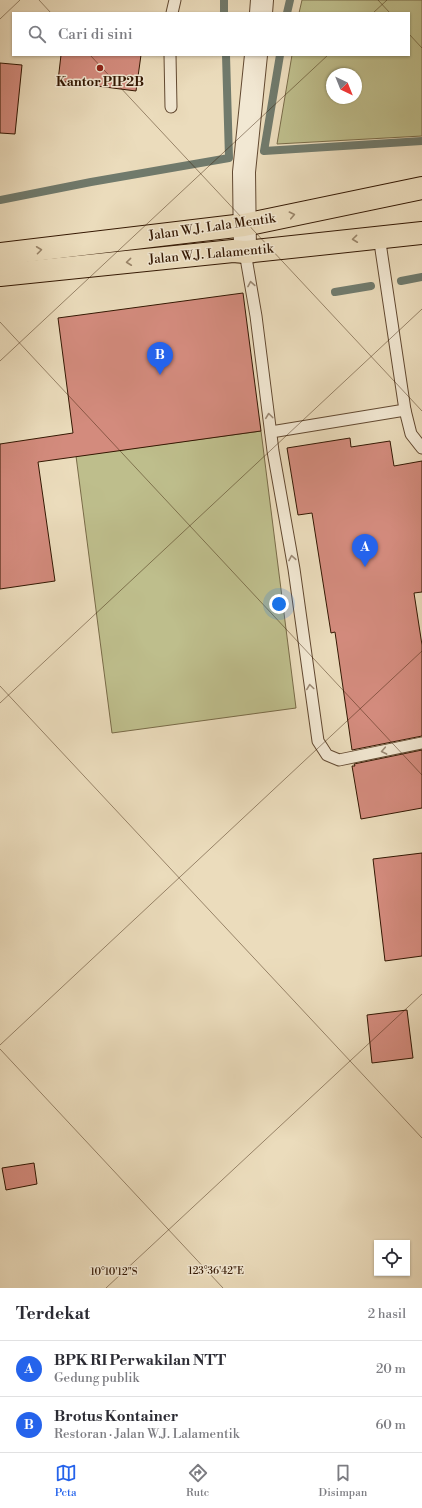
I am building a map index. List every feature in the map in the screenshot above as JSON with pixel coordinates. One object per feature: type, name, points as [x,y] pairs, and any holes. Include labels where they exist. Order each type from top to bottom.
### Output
[{"type":"main road","name":"Jalan W.J. Lala Mentik","points":[[0,254],[244,226],[422,188]]},
{"type":"main road","name":"Jalan W.J. Lalamentik","points":[[0,275],[226,252],[245,252],[422,232]]},
{"type":"street","points":[[261,12],[262,0]]},
{"type":"street","points":[[245,252],[244,172],[256,56]]},
{"type":"lane","points":[[172,12],[176,0]]},
{"type":"lane","points":[[170,56],[171,107]]},
{"type":"lane","points":[[379,236],[405,410],[411,434],[422,448]]},
{"type":"lane","points":[[245,252],[256,316],[271,432],[294,569],[318,741],[328,755],[339,760],[422,743]]},
{"type":"lane","points":[[271,432],[405,410]]},
{"type":"green space","points":[[302,0],[422,0],[422,136],[277,144],[292,56],[410,56],[410,12],[299,12]]},
{"type":"green space","points":[[261,431],[296,708],[112,733],[76,456]]},
{"type":"building","name":"Kantor PIP2B","points":[[61,56],[141,56],[136,91],[58,81]]},
{"type":"building","points":[[0,63],[22,65],[15,134],[0,133]]},
{"type":"building","points":[[243,293],[261,431],[38,462],[55,581],[0,589],[0,444],[73,433],[58,318]]},
{"type":"building","points":[[350,438],[351,447],[390,441],[394,466],[422,461],[422,592],[414,593],[422,645],[422,736],[352,750],[335,632],[331,633],[312,513],[298,515],[287,448]]},
{"type":"building","points":[[422,750],[422,808],[361,819],[352,766],[355,766],[354,764]]},
{"type":"building","points":[[422,853],[422,956],[385,961],[373,859]]},
{"type":"building","points":[[407,1010],[413,1058],[372,1063],[367,1015]]},
{"type":"building","points":[[34,1163],[37,1184],[6,1190],[2,1168]]},
{"type":"waterway","points":[[224,0],[224,12]]},
{"type":"waterway","points":[[287,12],[290,0]]},
{"type":"waterway","points":[[0,200],[91,182],[229,158],[226,56]]},
{"type":"waterway","points":[[280,56],[264,151],[422,141]]},
{"type":"waterway","points":[[401,281],[422,277]]},
{"type":"waterway","points":[[335,292],[371,286]]},
{"type":"place","name":"Kantor PIP2B","points":[[100,68]]},
{"type":"place","name":"Brotus Kontainer","points":[[160,375]]},
{"type":"place","name":"BPK RI Perwakilan NTT","points":[[365,567]]}]
